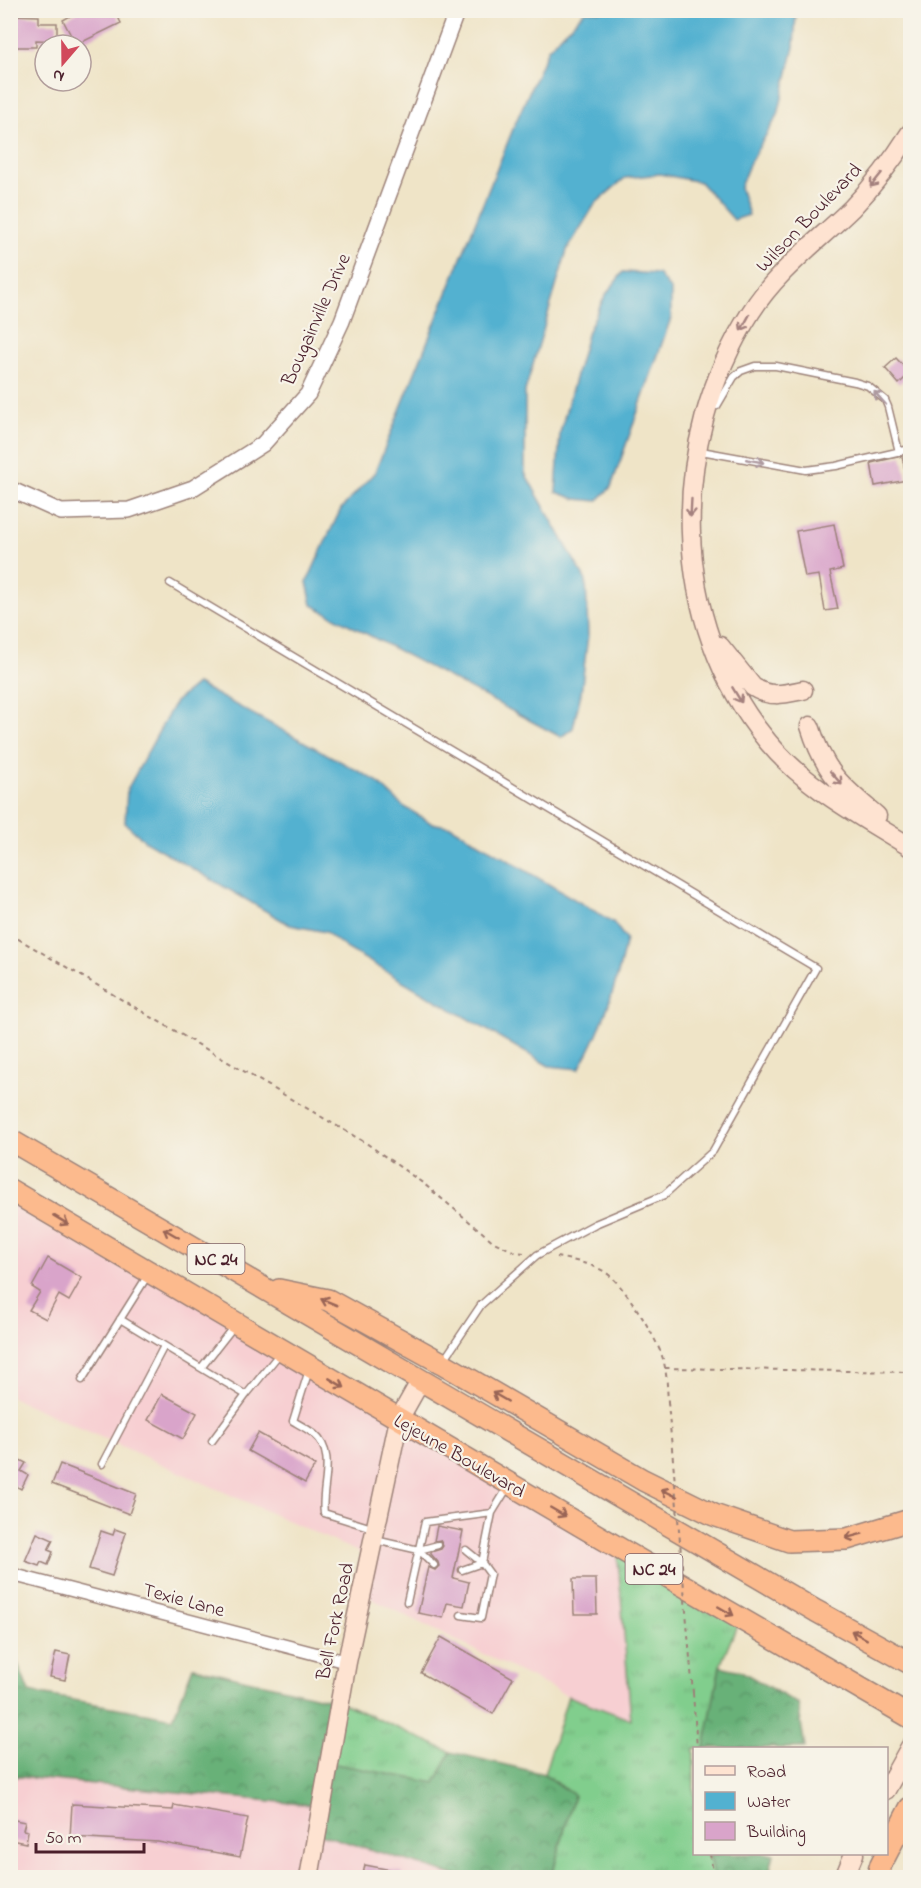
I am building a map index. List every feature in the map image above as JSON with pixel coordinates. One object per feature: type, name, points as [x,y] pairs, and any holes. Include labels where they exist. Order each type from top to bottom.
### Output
[{"type":"highway","name":"NC 24","points":[[10,1140],[816,1611],[910,1663]]},
{"type":"highway","name":"Lejeune Boulevard","points":[[10,1190],[910,1717]]},
{"type":"highway","points":[[263,1287],[328,1300],[442,1363],[643,1480],[714,1515],[789,1541],[847,1539],[910,1520]]},
{"type":"highway","points":[[888,1850],[910,1808]]},
{"type":"highway","points":[[877,1878],[886,1855]]},
{"type":"main road","name":"Wilson Boulevard","points":[[910,133],[893,160],[872,186],[787,267],[752,311],[724,362],[706,413],[699,442],[691,501],[690,530],[692,558],[708,630],[727,677],[769,742],[816,787],[910,846]]},
{"type":"main road","points":[[708,630],[753,687],[760,692],[777,695],[802,690]]},
{"type":"main road","points":[[810,726],[817,750],[832,774],[842,786],[910,846]]},
{"type":"main road","name":"Bell Fork Road","points":[[309,1878],[347,1662],[399,1419],[421,1380]]},
{"type":"main road","points":[[888,1786],[910,1748]]},
{"type":"main road","points":[[844,1878],[854,1855]]},
{"type":"street","name":"Bougainville Drive","points":[[10,489],[61,512],[129,510],[193,488],[263,444],[308,394],[342,321],[457,10]]},
{"type":"street","name":"Texie Lane","points":[[10,1574],[347,1662]]},
{"type":"lane","points":[[899,452],[888,407],[878,393],[868,386],[776,366],[755,366],[741,371],[734,377],[699,442],[806,470],[836,466],[899,452],[910,449]]},
{"type":"lane","points":[[170,583],[816,968],[712,1151],[664,1195],[595,1224],[537,1255],[481,1305],[442,1363]]},
{"type":"lane","points":[[82,1380],[150,1272]]},
{"type":"lane","points":[[120,1319],[246,1395]]},
{"type":"lane","points":[[201,1368],[236,1323]]},
{"type":"lane","points":[[102,1464],[164,1346]]},
{"type":"lane","points":[[212,1441],[282,1350]]},
{"type":"lane","points":[[310,1366],[293,1421],[315,1434],[324,1448],[327,1468],[324,1513],[418,1550],[434,1565]]},
{"type":"lane","points":[[482,1563],[492,1513],[510,1484]]},
{"type":"lane","points":[[407,1602],[425,1522],[492,1513]]},
{"type":"lane","points":[[418,1550],[438,1545]]},
{"type":"lane","points":[[461,1615],[481,1618],[490,1574],[482,1563],[466,1550]]},
{"type":"lane","points":[[462,1570],[482,1563]]},
{"type":"path","points":[[10,934],[366,1143],[424,1184],[494,1242],[514,1252],[576,1260],[606,1272],[635,1305],[662,1355],[665,1368],[697,1747]]},
{"type":"path","points":[[665,1368],[910,1372]]},
{"type":"path","points":[[710,1855],[714,1878]]},
{"type":"shaded area","points":[[10,1190],[617,1547],[631,1720],[568,1696],[362,1594],[369,1557],[11,1397]]},
{"type":"shaded area","points":[[10,1644],[29,1692],[173,1718],[193,1667],[340,1702],[317,1832],[460,1877],[11,1877]]},
{"type":"green space","points":[[617,1547],[740,1618],[720,1666],[705,1747],[693,1747],[693,1855],[710,1855],[714,1877],[555,1877],[552,1875],[574,1795],[544,1774],[568,1696],[631,1720]]},
{"type":"green space","points":[[10,1644],[29,1692],[173,1718],[193,1667],[340,1702],[330,1763],[435,1783],[451,1752],[544,1774],[574,1795],[552,1875],[555,1877],[460,1877],[317,1833],[321,1806],[11,1776]]},
{"type":"green space","points":[[720,1666],[741,1671],[798,1704],[805,1747],[704,1747]]},
{"type":"green space","points":[[340,1702],[451,1752],[435,1783],[329,1763]]},
{"type":"green space","points":[[710,1855],[774,1855],[768,1878],[714,1877]]},
{"type":"water","points":[[585,11],[796,11],[794,47],[778,115],[750,162],[740,187],[749,215],[734,220],[700,182],[660,174],[625,178],[595,204],[567,250],[525,391],[525,473],[586,581],[588,635],[581,693],[573,728],[561,737],[312,605],[307,582],[341,509],[375,472],[515,124],[548,49]]},
{"type":"water","points":[[623,272],[658,274],[671,290],[671,318],[611,487],[597,501],[576,499],[556,492],[560,433],[588,331],[605,296]]},
{"type":"water","points":[[197,684],[375,780],[403,806],[431,823],[452,827],[613,922],[626,939],[614,989],[588,1054],[579,1069],[549,1066],[346,948],[326,932],[290,925],[145,841],[125,823],[127,790],[175,702]]},
{"type":"building","points":[[81,10],[114,10],[121,23],[93,37],[93,33],[70,33],[63,20]]},
{"type":"building","points":[[10,15],[39,16],[39,23],[57,23],[57,33],[33,33],[33,47],[15,47],[15,41],[10,41]]},
{"type":"building","points":[[896,358],[910,373],[899,384],[885,368]]},
{"type":"building","points":[[902,456],[907,480],[875,486],[871,463]]},
{"type":"building","points":[[834,524],[843,569],[830,572],[838,609],[825,611],[819,575],[805,577],[796,531]]},
{"type":"building","points":[[48,1258],[82,1278],[69,1301],[59,1295],[46,1319],[29,1310],[40,1292],[32,1287]]},
{"type":"building","points":[[162,1394],[197,1413],[183,1439],[148,1420]]},
{"type":"building","points":[[258,1433],[315,1465],[305,1483],[248,1451]]},
{"type":"building","points":[[10,1455],[26,1463],[21,1471],[28,1475],[21,1489],[14,1485],[10,1493]]},
{"type":"building","points":[[60,1464],[136,1494],[129,1514],[52,1484]]},
{"type":"building","points":[[437,1526],[463,1531],[453,1578],[469,1582],[464,1606],[447,1603],[443,1618],[418,1613],[428,1567],[435,1570],[439,1566],[431,1554],[443,1546],[440,1540],[434,1541]]},
{"type":"building","points":[[115,1529],[126,1533],[112,1576],[89,1569],[101,1531],[113,1535]]},
{"type":"building","points":[[37,1533],[53,1540],[48,1550],[53,1552],[48,1565],[41,1562],[39,1566],[25,1561]]},
{"type":"building","points":[[573,1579],[596,1579],[597,1614],[574,1614]]},
{"type":"building","points":[[441,1637],[513,1678],[493,1714],[421,1673]]},
{"type":"building","points":[[56,1652],[70,1655],[65,1680],[50,1677]]},
{"type":"building","points":[[72,1804],[173,1810],[174,1805],[248,1818],[240,1857],[158,1842],[70,1837]]},
{"type":"building","points":[[10,1819],[25,1822],[23,1830],[28,1831],[26,1843],[10,1840]]},
{"type":"building","points":[[365,1865],[402,1872],[402,1878],[362,1878]]}]
